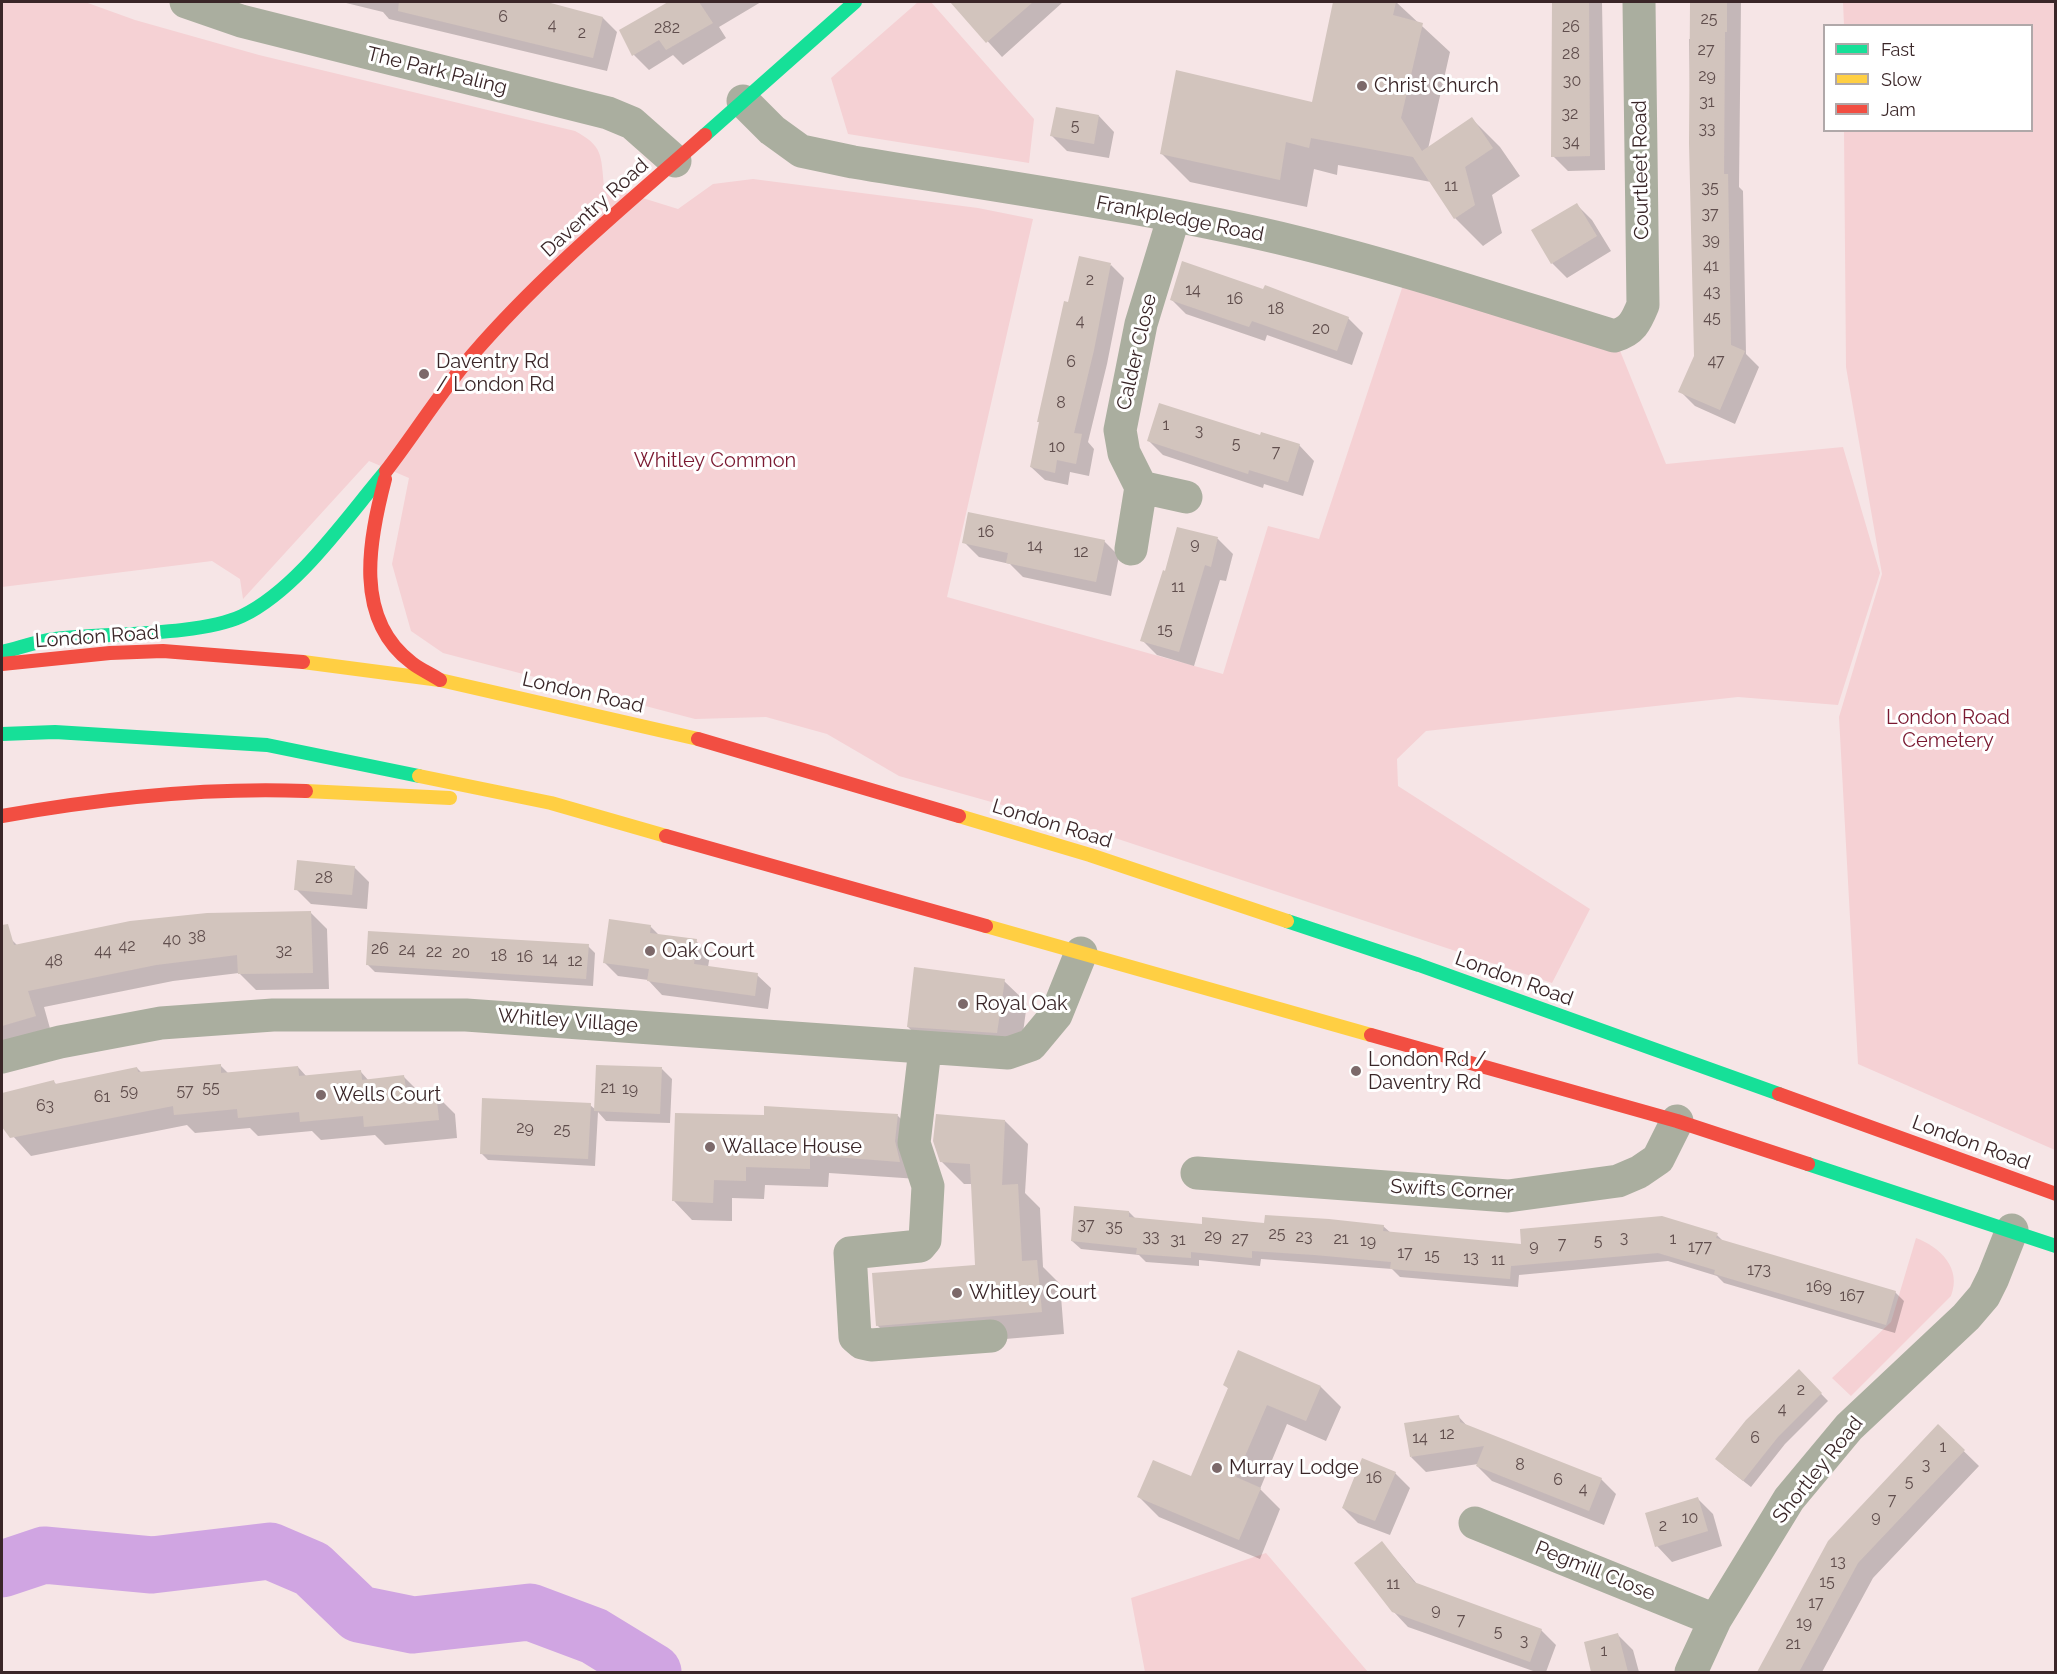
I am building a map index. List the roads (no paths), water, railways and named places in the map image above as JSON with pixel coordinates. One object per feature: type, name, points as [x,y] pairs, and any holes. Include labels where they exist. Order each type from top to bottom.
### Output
[{"type":"main road","name":"Daventry Road","points":[[2,652],[53,639],[206,626],[242,616],[276,594],[304,567],[388,469],[427,411],[474,353],[570,254],[855,2]]},
{"type":"main road","name":"Daventry Road","points":[[388,469],[373,520],[369,546],[369,582],[373,606],[382,630],[398,652],[418,669],[440,680]]},
{"type":"main road","name":"London Road","points":[[2,664],[110,653],[201,652],[334,665],[440,680],[698,739],[1090,855],[1419,965],[2055,1194]]},
{"type":"main road","points":[[2,734],[55,732],[267,745],[551,802],[1677,1121],[2055,1246]]},
{"type":"main road","points":[[2,816],[90,801],[183,793],[256,790],[551,802]]},
{"type":"street","name":"The Park Paling","points":[[186,2],[241,21],[608,113],[632,123],[675,161]]},
{"type":"street","name":"Courtleet Road","points":[[1626,332],[1636,323],[1643,305],[1639,2]]},
{"type":"street","name":"Frankpledge Road","points":[[742,101],[772,130],[801,151],[853,162],[1174,216],[1300,243],[1446,283],[1614,336],[1626,332]]},
{"type":"street","name":"Calder Close","points":[[1141,487],[1124,453],[1120,430],[1141,324],[1174,216]]},
{"type":"street","points":[[1131,549],[1141,487],[1186,497]]},
{"type":"street","name":"Whitley Village","points":[[2,1057],[60,1042],[161,1023],[273,1014],[466,1015],[702,1030],[925,1049],[1008,1053],[1031,1045],[1056,1015],[1081,953]]},
{"type":"street","points":[[925,1049],[914,1143],[928,1186],[925,1240],[920,1246],[850,1253],[848,1257],[855,1336],[861,1343],[871,1345],[991,1335]]},
{"type":"street","name":"Swifts Corner","points":[[1197,1173],[1508,1196],[1618,1181],[1639,1172],[1658,1159],[1677,1121]]},
{"type":"street","name":"Shortley Road","points":[[1692,1672],[1715,1620],[1789,1499],[1849,1427],[1966,1317],[1984,1296],[2012,1230]]},
{"type":"street","name":"Pegmill Close","points":[[1475,1523],[1715,1620]]},
{"type":"waterway","points":[[2,1569],[44,1555],[152,1565],[270,1551],[312,1569],[359,1614],[413,1625],[530,1612],[594,1636],[653,1672]]},
{"type":"place","name":"Christ Church","points":[[1362,86]]},
{"type":"place","name":"Daventry Rd / London Rd","points":[[424,374]]},
{"type":"place","name":"Oak Court","points":[[650,951]]},
{"type":"place","name":"Royal Oak","points":[[963,1004]]},
{"type":"place","name":"London Rd / Daventry Rd","points":[[1356,1071]]},
{"type":"place","name":"Wells Court","points":[[321,1095]]},
{"type":"place","name":"Wallace House","points":[[710,1147]]},
{"type":"place","name":"Whitley Court","points":[[957,1293]]},
{"type":"place","name":"Murray Lodge","points":[[1217,1468]]},
{"type":"park label","name":"Whitley Common","points":[[715,461]]},
{"type":"park label","name":"London Road Cemetery","points":[[1948,730]]}]
